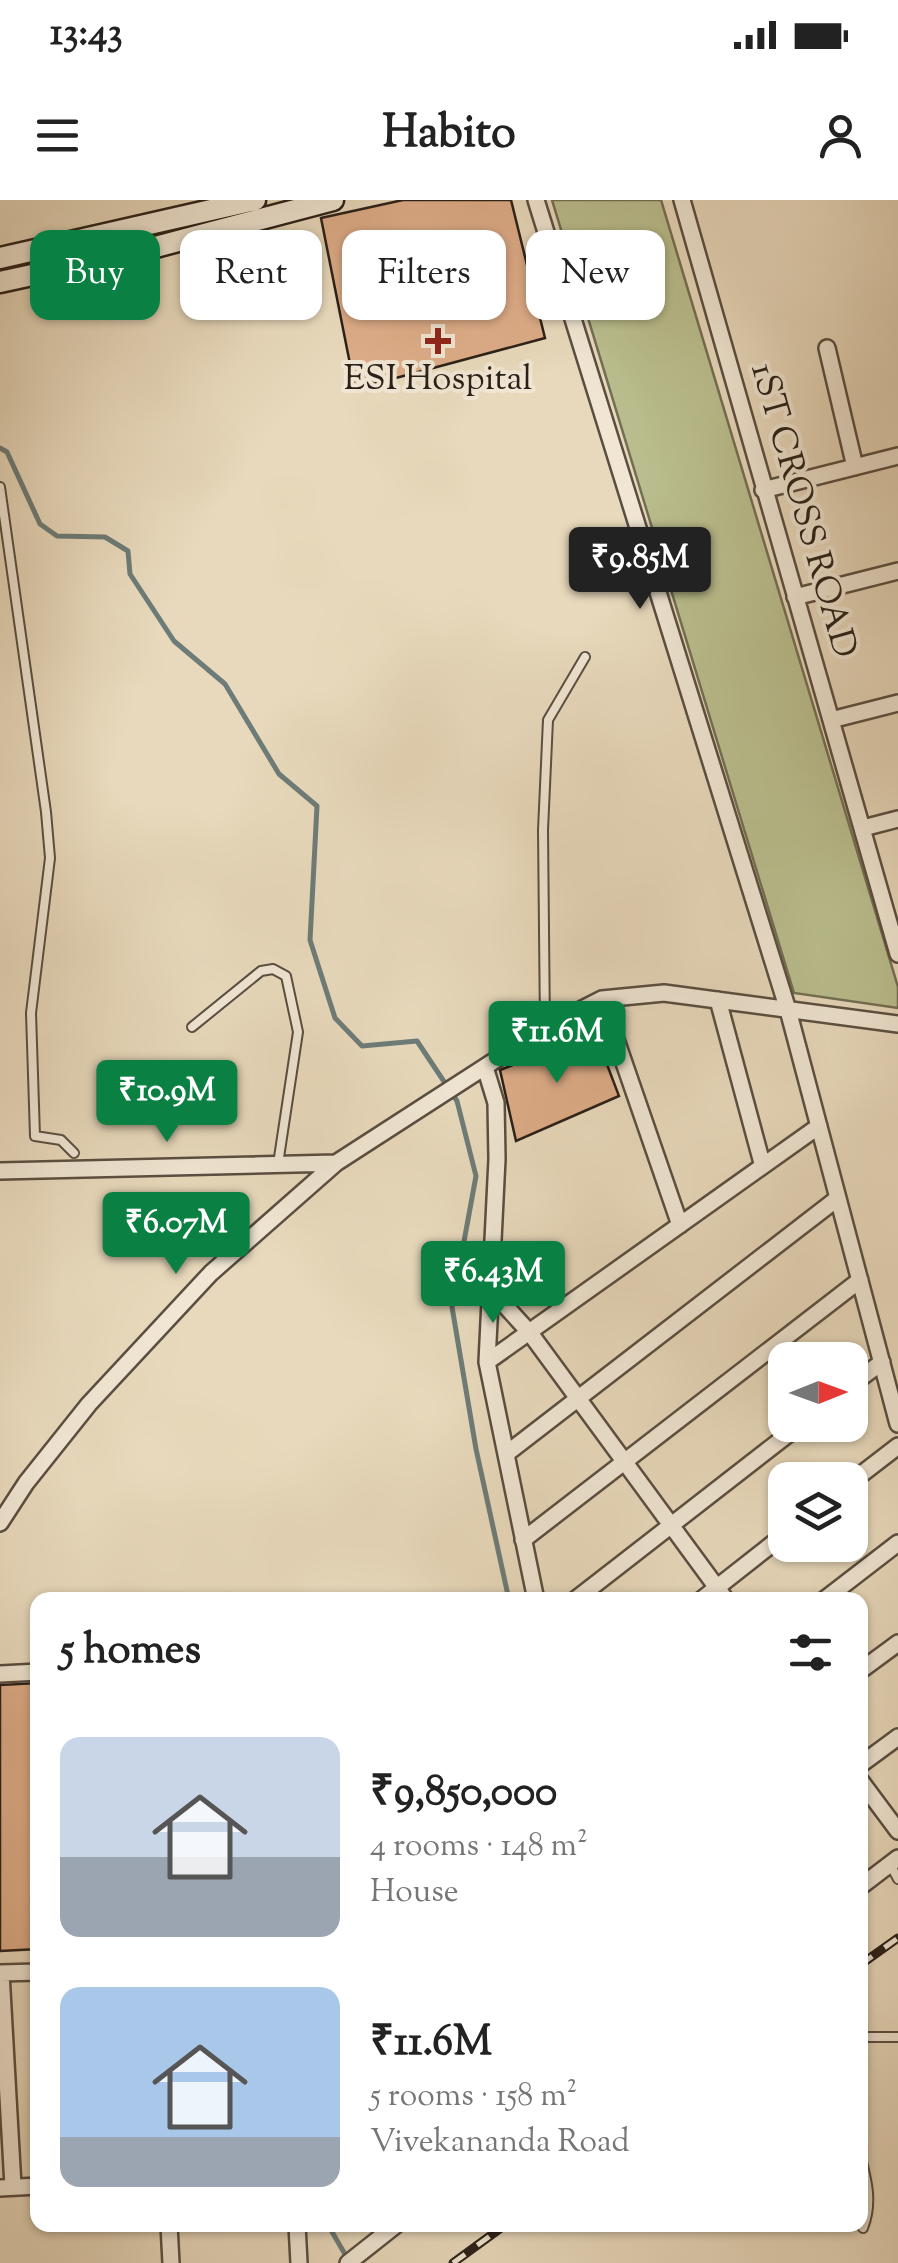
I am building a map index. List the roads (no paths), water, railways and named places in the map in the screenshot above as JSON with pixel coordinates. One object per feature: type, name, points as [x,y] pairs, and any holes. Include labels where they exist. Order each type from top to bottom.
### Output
[{"type":"main road","points":[[0,258],[210,214],[256,200]]},
{"type":"main road","points":[[0,282],[133,254],[210,214],[333,200]]},
{"type":"street","points":[[536,200],[788,1010],[898,1424]]},
{"type":"street","name":"1ST CROSS ROAD","points":[[682,200],[898,954]]},
{"type":"street","points":[[827,348],[854,467]]},
{"type":"street","points":[[764,490],[898,456]]},
{"type":"street","points":[[795,597],[898,571]]},
{"type":"street","points":[[831,720],[898,703]]},
{"type":"street","points":[[862,828],[898,819]]},
{"type":"street","points":[[0,1522],[26,1482],[89,1404],[211,1273],[336,1163],[544,1028],[602,999],[664,993],[898,1024]]},
{"type":"street","points":[[602,999],[680,1225]]},
{"type":"street","points":[[718,1000],[762,1163]]},
{"type":"street","points":[[485,1067],[496,1103],[497,1159],[486,1362],[534,1592]]},
{"type":"street","points":[[486,1362],[818,1126]]},
{"type":"street","points":[[0,1171],[336,1163]]},
{"type":"street","points":[[506,1454],[838,1198]]},
{"type":"street","points":[[524,1540],[860,1280]]},
{"type":"street","points":[[490,1289],[530,1333],[720,1592]]},
{"type":"street","points":[[868,1372],[882,1362]]},
{"type":"street","points":[[585,1592],[778,1442]]},
{"type":"street","points":[[868,1469],[898,1446]]},
{"type":"street","points":[[834,1592],[898,1543]]},
{"type":"street","points":[[723,1592],[768,1550]]},
{"type":"street","points":[[868,1665],[898,1643]]},
{"type":"street","points":[[0,1674],[30,1672]]},
{"type":"street","points":[[868,1759],[898,1737]]},
{"type":"street","points":[[868,1791],[898,1831]]},
{"type":"street","points":[[868,1882],[895,1867]]},
{"type":"street","points":[[6,2187],[0,1973],[30,1972]]},
{"type":"street","points":[[169,2232],[171,2263]]},
{"type":"street","points":[[298,2232],[299,2263]]},
{"type":"street","points":[[348,2263],[387,2232]]},
{"type":"lane","points":[[0,487],[50,858],[31,1013],[35,1136],[61,1140],[74,1152]]},
{"type":"lane","points":[[544,1028],[543,830],[548,720],[585,657]]},
{"type":"lane","points":[[192,1027],[261,971],[273,968],[286,976],[298,1032],[278,1164]]},
{"type":"lane","points":[[868,2036],[898,2037]]},
{"type":"lane","points":[[868,2191],[868,2216]]},
{"type":"waterway","points":[[0,448],[7,452],[40,524],[57,536],[105,537],[128,551],[130,574],[174,641],[225,684],[279,774],[317,806],[310,940],[335,1018],[362,1046],[417,1041],[457,1101],[476,1176],[452,1307],[476,1449],[507,1592]]},
{"type":"waterway","points":[[332,2232],[349,2261]]},
{"type":"railway","points":[[868,1959],[898,1938]]},
{"type":"railway","points":[[453,2263],[495,2232]]},
{"type":"place","name":"ESI Hospital","points":[[438,341]]}]
